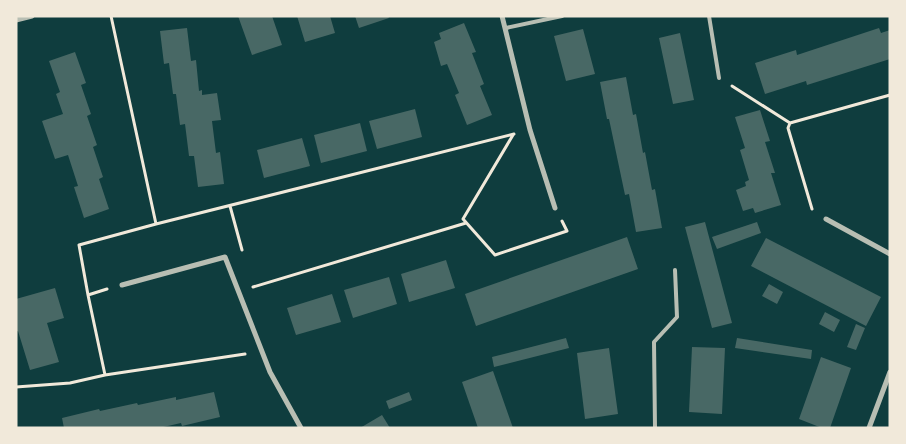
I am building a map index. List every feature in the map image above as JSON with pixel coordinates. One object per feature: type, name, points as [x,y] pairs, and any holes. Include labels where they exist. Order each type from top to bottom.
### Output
[{"type":"street","points":[[16,20],[32,16]]},
{"type":"street","points":[[502,16],[530,130],[555,208]]},
{"type":"street","points":[[826,220],[890,254]]},
{"type":"street","points":[[122,285],[226,257],[270,372],[301,428]]},
{"type":"street","points":[[869,428],[890,372]]},
{"type":"lane","points":[[506,28],[562,16]]},
{"type":"lane","points":[[709,16],[719,78]]},
{"type":"lane","points":[[655,428],[654,342],[677,317],[674,270]]},
{"type":"path","points":[[111,16],[156,224]]},
{"type":"path","points":[[719,78],[790,123],[890,95]]},
{"type":"path","points":[[790,123],[788,128],[813,211],[826,220]]},
{"type":"path","points":[[104,375],[79,245],[530,130]]},
{"type":"path","points":[[513,134],[463,219],[495,255],[567,231],[555,208]]},
{"type":"path","points":[[230,206],[242,251]]},
{"type":"path","points":[[238,292],[466,223]]},
{"type":"path","points":[[249,278],[252,287]]},
{"type":"path","points":[[88,295],[122,285]]},
{"type":"path","points":[[16,387],[70,383],[104,375],[232,358],[261,349]]},
{"type":"building","points":[[238,16],[272,16],[282,45],[252,55]]},
{"type":"building","points":[[297,16],[330,16],[335,33],[305,42]]},
{"type":"building","points":[[355,16],[388,16],[389,18],[359,28]]},
{"type":"building","points":[[464,23],[476,52],[472,53],[484,84],[480,86],[492,115],[467,125],[455,95],[459,93],[447,64],[441,66],[434,42],[441,39],[439,33]]},
{"type":"building","points":[[187,28],[191,61],[196,60],[199,91],[202,90],[202,95],[217,93],[221,120],[212,121],[216,153],[220,152],[224,184],[198,187],[194,156],[189,156],[185,124],[180,125],[169,63],[164,64],[160,31]]},
{"type":"building","points":[[879,28],[881,33],[890,30],[890,59],[807,85],[806,81],[765,94],[755,63],[796,50],[797,55]]},
{"type":"building","points":[[583,29],[595,74],[566,81],[554,36]]},
{"type":"building","points":[[680,33],[694,100],[673,104],[659,38]]},
{"type":"building","points":[[75,52],[86,83],[81,85],[91,114],[87,116],[97,145],[93,147],[103,177],[99,179],[109,209],[84,218],[74,187],[78,186],[68,155],[55,159],[42,121],[63,114],[56,94],[60,92],[49,61]]},
{"type":"building","points":[[626,77],[633,115],[636,114],[643,153],[645,152],[652,190],[655,189],[662,228],[636,232],[629,194],[625,195],[600,82]]},
{"type":"building","points":[[415,109],[422,137],[377,149],[369,121]]},
{"type":"building","points":[[760,110],[770,141],[765,142],[775,173],[771,173],[781,205],[755,213],[753,208],[743,211],[736,190],[746,186],[745,182],[749,180],[740,150],[745,148],[735,117]]},
{"type":"building","points":[[360,123],[367,151],[321,163],[314,135]]},
{"type":"building","points":[[302,138],[310,166],[264,178],[257,150]]},
{"type":"building","points":[[705,222],[732,323],[712,328],[685,227]]},
{"type":"building","points":[[757,222],[761,233],[717,249],[712,237]]},
{"type":"building","points":[[627,237],[638,269],[476,326],[465,294]]},
{"type":"building","points":[[766,238],[881,297],[866,326],[751,266]]},
{"type":"building","points":[[446,260],[455,288],[409,302],[401,274]]},
{"type":"building","points":[[389,277],[397,304],[353,318],[344,290]]},
{"type":"building","points":[[769,284],[783,292],[777,304],[762,296]]},
{"type":"building","points":[[55,288],[64,318],[47,323],[59,362],[30,370],[18,331],[16,332],[16,299]]},
{"type":"building","points":[[332,294],[341,322],[296,335],[287,308]]},
{"type":"building","points":[[825,312],[840,320],[834,332],[819,324]]},
{"type":"building","points":[[856,324],[865,328],[856,350],[847,347]]},
{"type":"building","points":[[566,338],[569,348],[494,367],[492,357]]},
{"type":"building","points":[[737,338],[812,350],[811,359],[735,348]]},
{"type":"building","points":[[692,347],[725,348],[722,414],[689,412]]},
{"type":"building","points":[[609,348],[618,414],[585,419],[577,353]]},
{"type":"building","points":[[821,357],[851,368],[830,428],[822,428],[799,419]]},
{"type":"building","points":[[493,371],[513,428],[478,428],[462,382]]},
{"type":"building","points":[[214,392],[220,417],[182,426],[181,423],[159,428],[64,428],[62,418],[99,409],[100,411],[176,397],[176,400]]},
{"type":"building","points":[[409,392],[412,400],[389,409],[386,401]]},
{"type":"building","points":[[382,415],[390,428],[360,428]]}]
